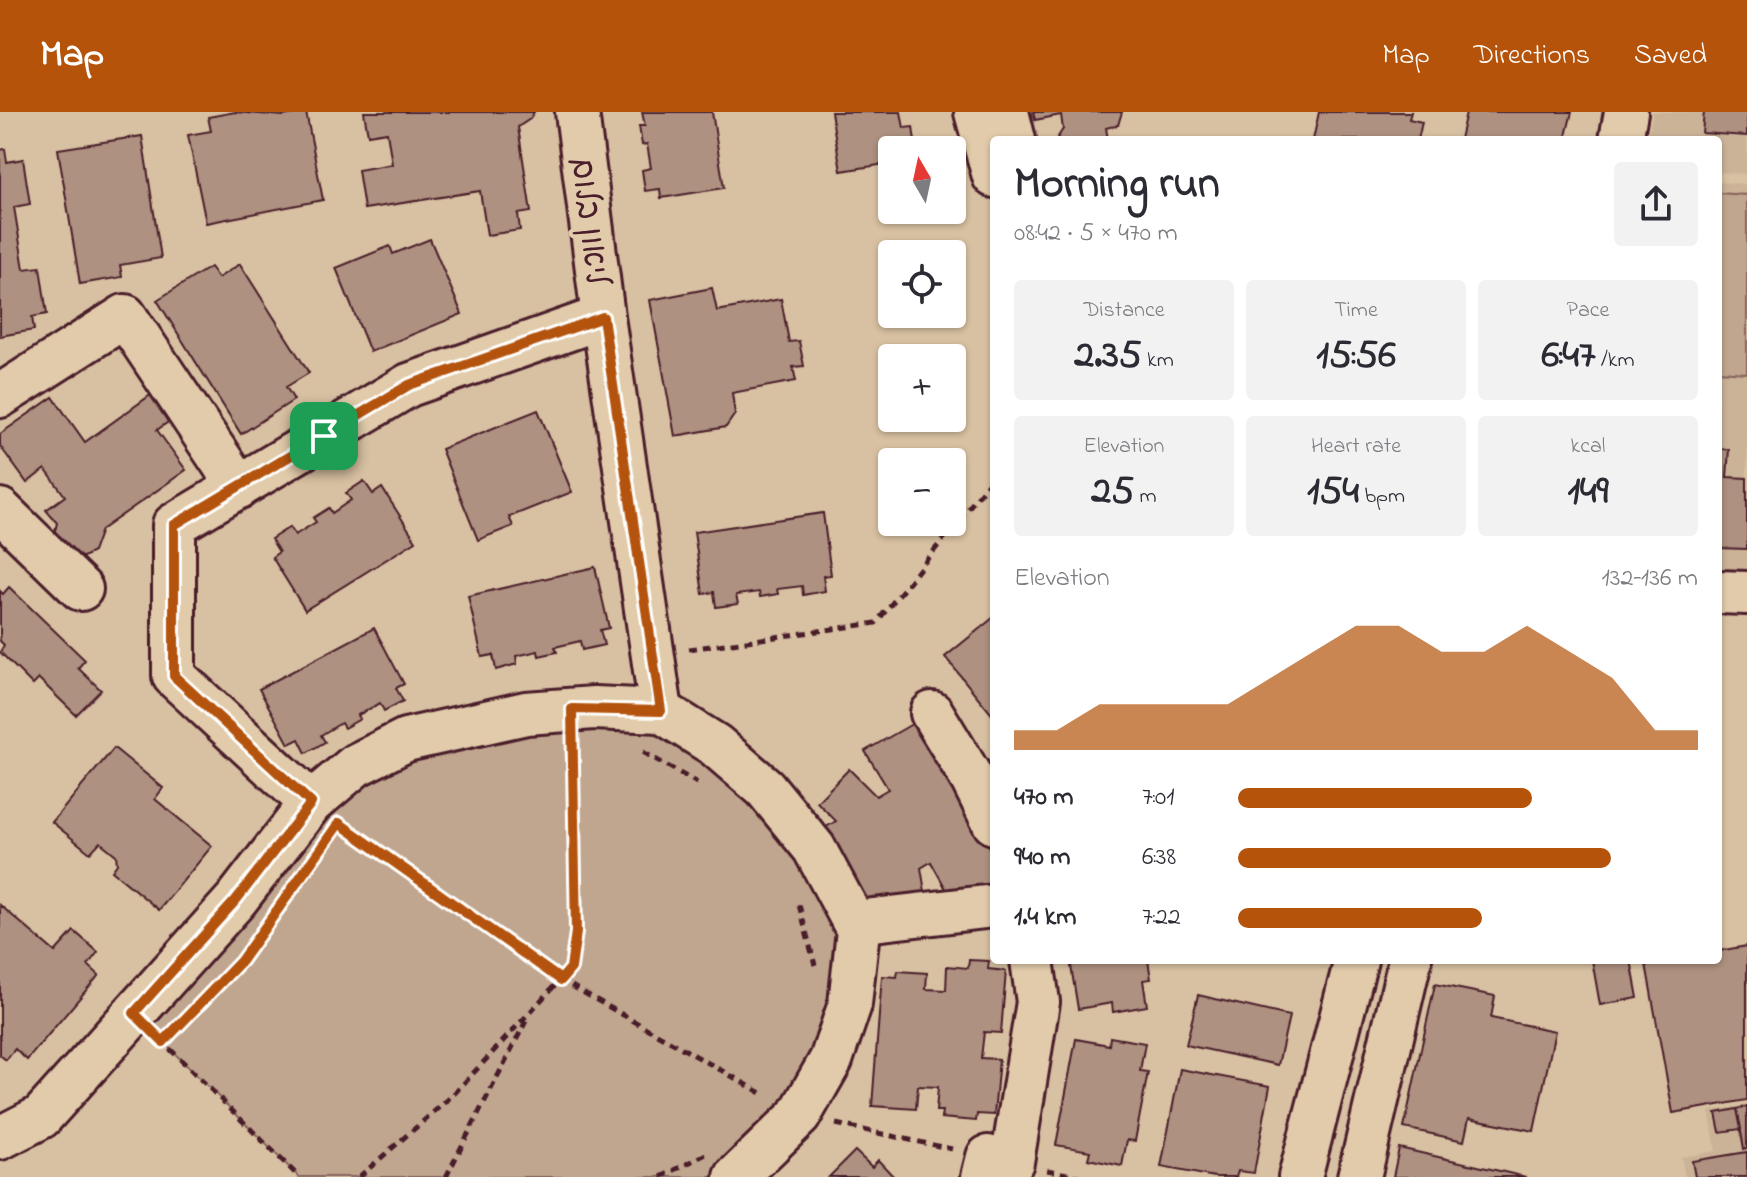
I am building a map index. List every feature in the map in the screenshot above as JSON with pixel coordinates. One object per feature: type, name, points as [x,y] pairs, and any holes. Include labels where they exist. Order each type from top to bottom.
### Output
[{"type":"street","name":"ליאון בלום","points":[[577,112],[603,317],[661,711]]},
{"type":"street","points":[[976,112],[990,162]]},
{"type":"street","points":[[1007,112],[1013,136]]},
{"type":"street","points":[[1622,136],[1626,112]]},
{"type":"street","points":[[0,396],[125,316],[239,487]]},
{"type":"street","points":[[330,809],[174,676],[174,525],[409,385],[603,317]]},
{"type":"street","points":[[0,510],[81,589]]},
{"type":"street","points":[[1722,592],[1747,593]]},
{"type":"street","points":[[0,1138],[41,1117],[236,900],[330,809],[356,765],[406,740],[526,713],[594,708],[661,711],[715,745],[765,788],[814,848],[857,931],[850,1004],[831,1060],[780,1098],[726,1162]]},
{"type":"street","points":[[932,713],[990,815]]},
{"type":"street","points":[[857,931],[990,907]]},
{"type":"street","points":[[857,931],[990,929]]},
{"type":"street","points":[[995,1165],[1038,1002],[1033,964]]},
{"type":"street","points":[[1300,1177],[1355,964]]},
{"type":"street","points":[[1359,1177],[1409,964]]},
{"type":"path","points":[[652,654],[876,623],[990,481]]},
{"type":"path","points":[[359,1177],[452,1096],[571,968],[576,932],[572,742],[587,744]]},
{"type":"path","points":[[631,750],[646,752],[697,783]]},
{"type":"path","points":[[330,809],[339,823],[561,980],[780,1098],[995,1165],[1082,1177]]},
{"type":"path","points":[[797,899],[815,966]]},
{"type":"path","points":[[163,1042],[241,961],[259,936]]},
{"type":"path","points":[[134,1013],[299,1177]]},
{"type":"path","points":[[446,1177],[529,1015]]},
{"type":"path","points":[[757,1107],[780,1098]]},
{"type":"path","points":[[661,1177],[726,1162]]},
{"type":"shaded area","points":[[1653,112],[1747,112],[1747,174],[1722,172],[1722,136],[1648,136]]},
{"type":"shaded area","points":[[1722,182],[1747,184],[1747,574],[1722,572]]},
{"type":"shaded area","points":[[1722,193],[1747,195],[1747,373],[1722,371]]},
{"type":"shaded area","points":[[594,708],[715,745],[856,922],[850,1004],[736,1177],[299,1177],[134,1013],[356,765]]},
{"type":"shaded area","points":[[1747,1105],[1747,1177],[1685,1177],[1681,1157],[1716,1151],[1709,1111]]},
{"type":"building","points":[[235,112],[283,116],[306,112],[323,200],[206,223],[188,135],[211,131],[208,117]]},
{"type":"building","points":[[364,112],[534,112],[518,127],[531,212],[518,214],[520,230],[487,235],[480,191],[364,209],[358,170],[392,164],[387,132],[368,135]]},
{"type":"building","points":[[642,112],[712,112],[724,188],[661,198],[660,189],[645,191],[642,170],[651,168],[647,144],[642,145],[639,126],[645,126]]},
{"type":"building","points":[[831,112],[901,112],[904,128],[913,127],[914,136],[878,136],[878,165],[841,171]]},
{"type":"building","points":[[1033,112],[1122,112],[1118,125],[1106,128],[1107,136],[1059,136],[1063,129],[1061,115],[1035,120]]},
{"type":"building","points":[[1319,112],[1411,112],[1409,119],[1422,122],[1419,136],[1314,136]]},
{"type":"building","points":[[1466,112],[1572,112],[1566,136],[1461,136]]},
{"type":"building","points":[[1704,112],[1747,112],[1747,136],[1702,133]]},
{"type":"building","points":[[142,136],[161,258],[120,265],[122,277],[80,284],[58,149]]},
{"type":"building","points":[[5,149],[7,162],[23,159],[30,204],[14,207],[24,269],[40,267],[47,314],[32,317],[34,330],[0,336],[0,150]]},
{"type":"building","points":[[430,239],[462,314],[370,352],[336,268],[390,246],[393,254]]},
{"type":"building","points":[[240,264],[309,373],[286,387],[294,400],[241,434],[157,300],[210,267],[218,278]]},
{"type":"building","points":[[712,288],[717,311],[781,299],[789,342],[799,341],[804,366],[793,367],[796,381],[732,393],[735,414],[726,427],[675,436],[650,300]]},
{"type":"building","points":[[152,394],[171,420],[157,430],[186,470],[101,530],[93,552],[81,558],[63,553],[53,538],[57,523],[46,510],[65,496],[45,469],[27,483],[0,446],[0,434],[53,397],[85,442]]},
{"type":"building","points":[[538,410],[572,492],[509,517],[513,526],[478,540],[441,449]]},
{"type":"building","points":[[1722,449],[1729,449],[1727,477],[1747,478],[1747,549],[1722,548]]},
{"type":"building","points":[[364,481],[373,494],[382,488],[416,541],[305,610],[272,557],[279,552],[271,539],[290,527],[295,535],[316,522],[313,518],[329,508],[332,513],[351,500],[346,493]]},
{"type":"building","points":[[823,513],[831,575],[823,576],[825,591],[803,595],[802,586],[777,589],[778,594],[760,597],[759,592],[736,595],[738,604],[716,607],[714,592],[703,594],[694,532]]},
{"type":"building","points":[[595,567],[609,628],[600,630],[604,645],[582,650],[580,641],[555,647],[557,652],[539,656],[538,651],[516,656],[517,664],[496,670],[493,655],[482,657],[468,596]]},
{"type":"building","points":[[9,587],[85,660],[78,668],[101,690],[76,715],[39,679],[33,685],[0,652],[4,645],[0,641],[0,591],[3,594]]},
{"type":"building","points":[[990,620],[990,712],[945,657]]},
{"type":"building","points":[[374,628],[404,684],[396,688],[403,701],[384,711],[380,703],[358,715],[360,719],[344,728],[341,723],[321,735],[325,742],[306,753],[299,739],[289,744],[259,689]]},
{"type":"building","points":[[912,724],[921,738],[924,735],[990,847],[990,884],[955,905],[931,862],[921,868],[927,903],[874,912],[872,897],[865,901],[823,829],[836,821],[817,802],[849,769],[876,796],[888,789],[865,751]]},
{"type":"building","points":[[114,748],[163,788],[155,799],[212,846],[159,910],[112,871],[117,864],[116,855],[100,842],[90,853],[52,822]]},
{"type":"building","points":[[0,905],[55,952],[74,931],[98,952],[88,965],[99,975],[27,1060],[15,1049],[6,1060],[0,1055]]},
{"type":"building","points":[[1747,946],[1747,1100],[1673,1113],[1646,964],[1722,964],[1722,950]]},
{"type":"building","points":[[969,960],[989,961],[988,969],[1006,971],[1001,1033],[984,1032],[981,1058],[999,1059],[994,1115],[977,1114],[976,1121],[941,1118],[942,1111],[936,1111],[938,1087],[918,1086],[916,1109],[872,1106],[882,976],[897,977],[898,971],[927,973],[926,989],[946,990],[947,966],[968,968]]},
{"type":"building","points":[[1071,964],[1149,964],[1151,979],[1143,980],[1147,1006],[1113,1012],[1112,1003],[1078,1009]]},
{"type":"building","points":[[1593,964],[1632,964],[1638,998],[1600,1005]]},
{"type":"building","points":[[1435,984],[1495,996],[1491,1018],[1555,1031],[1534,1131],[1469,1118],[1464,1141],[1404,1128]]},
{"type":"building","points":[[1198,995],[1289,1016],[1278,1065],[1186,1045]]},
{"type":"building","points":[[1110,1037],[1145,1043],[1140,1071],[1148,1072],[1135,1141],[1127,1140],[1122,1166],[1088,1159],[1090,1151],[1056,1145],[1076,1039],[1109,1045]]},
{"type":"building","points":[[1180,1069],[1270,1086],[1254,1173],[1238,1171],[1236,1177],[1215,1177],[1161,1167]]},
{"type":"building","points":[[1747,1107],[1747,1148],[1744,1149],[1737,1109]]},
{"type":"building","points":[[1737,1109],[1741,1129],[1720,1132],[1716,1113]]},
{"type":"building","points":[[1399,1148],[1526,1177],[1393,1177]]},
{"type":"building","points":[[855,1151],[872,1167],[878,1160],[894,1177],[829,1177]]},
{"type":"building","points":[[1747,1152],[1747,1177],[1695,1177],[1692,1161]]},
{"type":"route","points":[[603,317],[661,711],[572,709],[576,932],[571,968],[561,980],[339,823],[241,961],[163,1042],[134,1013],[236,900],[311,803],[174,676],[174,525],[324,436],[409,385],[603,317]]}]
